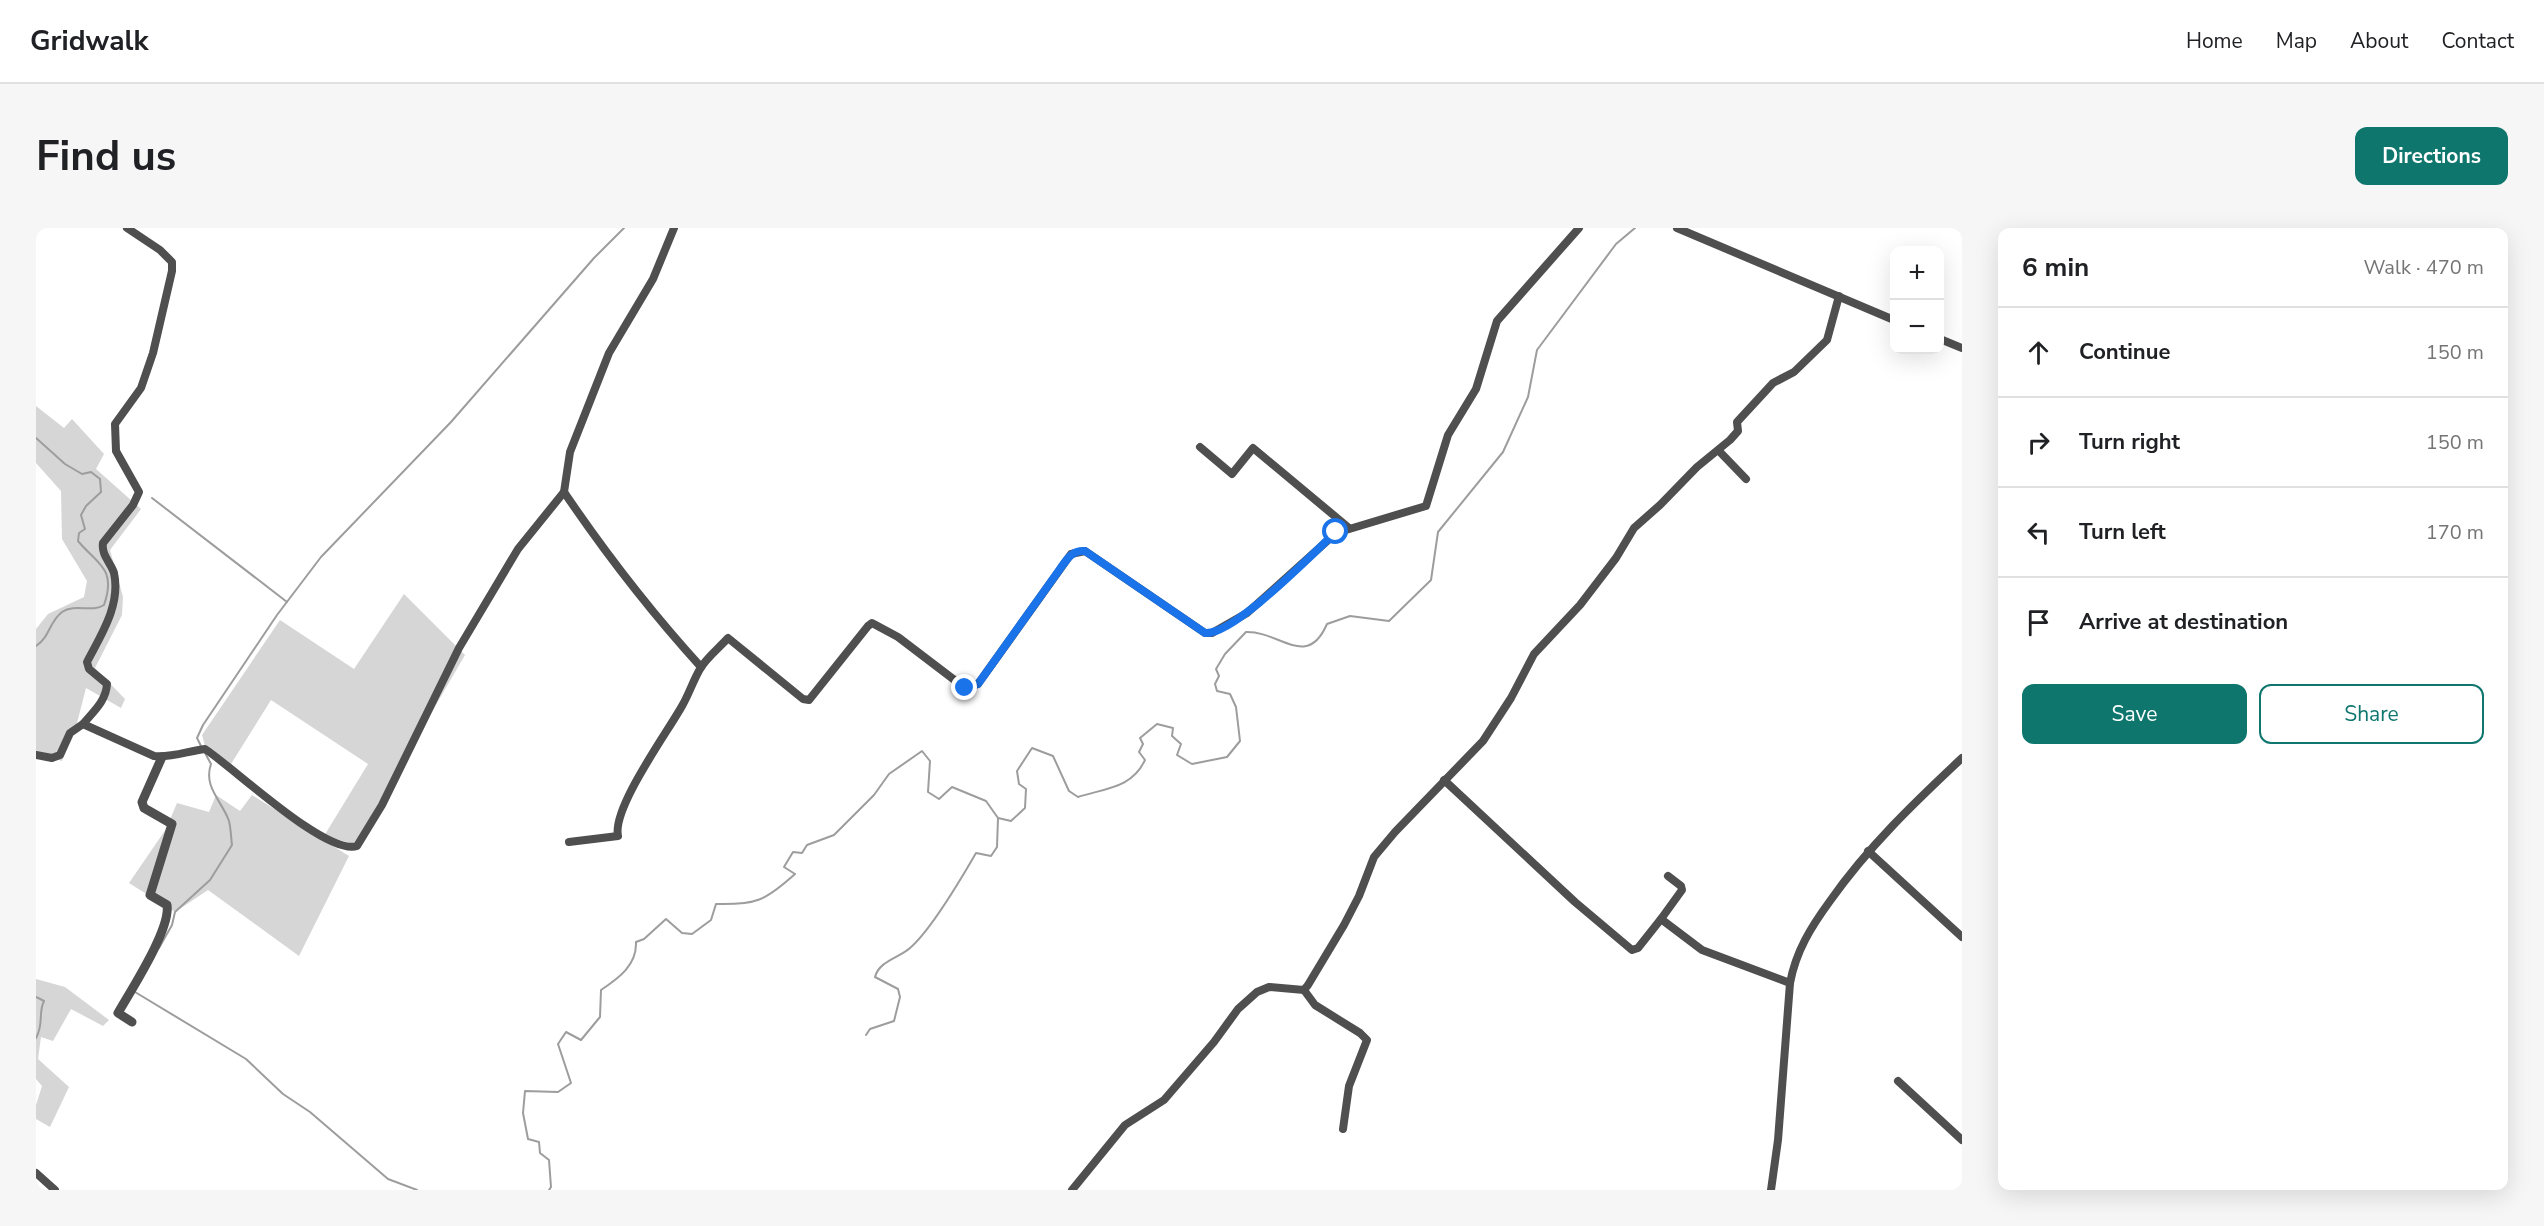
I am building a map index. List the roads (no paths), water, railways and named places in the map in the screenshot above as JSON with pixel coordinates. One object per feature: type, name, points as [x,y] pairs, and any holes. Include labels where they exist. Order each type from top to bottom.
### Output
[{"type":"street","points":[[36,755],[52,758],[60,754],[70,733],[83,724],[107,693],[107,684],[89,669],[87,662],[111,614],[114,594],[114,573],[102,549],[103,543],[133,506],[139,492],[116,451],[115,424],[141,388],[153,353],[172,271],[172,262],[160,250],[127,228]]},
{"type":"street","points":[[83,724],[154,756],[162,757],[205,749],[273,803],[340,846],[357,846],[382,805],[459,648],[518,549],[564,492],[570,452],[609,353],[653,279],[674,228]]},
{"type":"street","points":[[569,842],[618,836],[616,828],[636,782],[683,704],[701,667],[728,638],[796,695],[809,700],[872,623],[898,637],[965,688],[972,687],[978,684],[996,661],[1071,554],[1078,550],[1085,551],[1205,633],[1212,633],[1246,614],[1336,532],[1426,506],[1448,435],[1476,389],[1497,321],[1579,228]]},
{"type":"street","points":[[1677,228],[1890,318]]},
{"type":"street","points":[[1304,990],[1344,925],[1359,896],[1374,857],[1483,741],[1511,698],[1534,654],[1580,605],[1616,558],[1634,528],[1697,467],[1719,451],[1738,431],[1737,422],[1773,383],[1794,372],[1827,340],[1839,296]]},
{"type":"street","points":[[1944,341],[1962,348]]},
{"type":"street","points":[[1200,447],[1232,474],[1253,448],[1348,528]]},
{"type":"street","points":[[1719,451],[1746,479]]},
{"type":"street","points":[[564,492],[661,624],[701,667]]},
{"type":"street","points":[[132,1022],[118,1013],[160,937],[169,914],[167,905],[150,895],[172,824],[144,808],[142,802],[162,757]]},
{"type":"street","points":[[1770,1190],[1778,1140],[1790,983],[1793,964],[1801,945],[1838,889],[1868,851],[1962,758]]},
{"type":"street","points":[[1444,780],[1575,902],[1632,950],[1638,948],[1682,890],[1681,886],[1668,876]]},
{"type":"street","points":[[1868,851],[1962,937]]},
{"type":"street","points":[[1662,919],[1702,950],[1790,983]]},
{"type":"street","points":[[1072,1190],[1125,1125],[1164,1100],[1207,1050],[1238,1009],[1257,992],[1269,987],[1304,990],[1315,1005],[1360,1033],[1367,1040],[1349,1086],[1343,1129]]},
{"type":"street","points":[[1898,1081],[1962,1140]]},
{"type":"street","points":[[36,1173],[55,1190]]},
{"type":"waterway","points":[[202,748],[197,738],[203,725],[277,615],[321,557],[451,422],[594,258],[624,228]]},
{"type":"waterway","points":[[549,1190],[551,1187],[549,1160],[540,1153],[539,1142],[528,1139],[523,1113],[525,1091],[558,1092],[571,1083],[558,1044],[566,1032],[581,1040],[600,1017],[601,990],[626,970],[636,950],[636,942],[644,939],[666,919],[682,933],[692,934],[711,920],[716,904],[741,904],[767,896],[795,874],[784,867],[793,852],[802,853],[807,845],[834,835],[874,795],[889,774],[922,751],[930,761],[928,792],[939,799],[952,787],[986,801],[998,818],[1011,821],[1025,808],[1026,789],[1019,784],[1017,771],[1032,748],[1053,756],[1069,791],[1078,797],[1117,786],[1133,776],[1145,760],[1139,752],[1143,744],[1140,738],[1157,724],[1173,728],[1172,736],[1181,744],[1177,755],[1192,764],[1227,757],[1240,741],[1236,707],[1230,694],[1217,691],[1215,684],[1219,676],[1216,669],[1225,654],[1246,632],[1258,633],[1292,645],[1302,646],[1311,645],[1319,638],[1327,624],[1350,616],[1389,621],[1431,580],[1438,532],[1503,452],[1528,397],[1537,350],[1616,244],[1635,228]]},
{"type":"waterway","points":[[36,438],[65,464],[82,474],[91,472],[100,479],[101,492],[86,506],[81,515],[85,529],[79,533],[78,541],[103,568],[108,583],[104,605],[94,608],[72,608],[62,612],[36,646]]},
{"type":"waterway","points":[[152,498],[287,602]]},
{"type":"waterway","points":[[159,948],[172,925],[175,912],[210,880],[232,845],[229,821],[211,787],[209,780],[211,764],[205,753]]},
{"type":"waterway","points":[[866,1035],[870,1029],[894,1021],[900,997],[898,989],[875,977],[877,972],[885,963],[906,951],[919,940],[946,903],[976,853],[991,856],[997,847],[998,818]]},
{"type":"waterway","points":[[135,992],[246,1059],[283,1094],[310,1112],[388,1179],[417,1190]]},
{"type":"waterway","points":[[36,997],[44,1001],[36,1038]]}]
